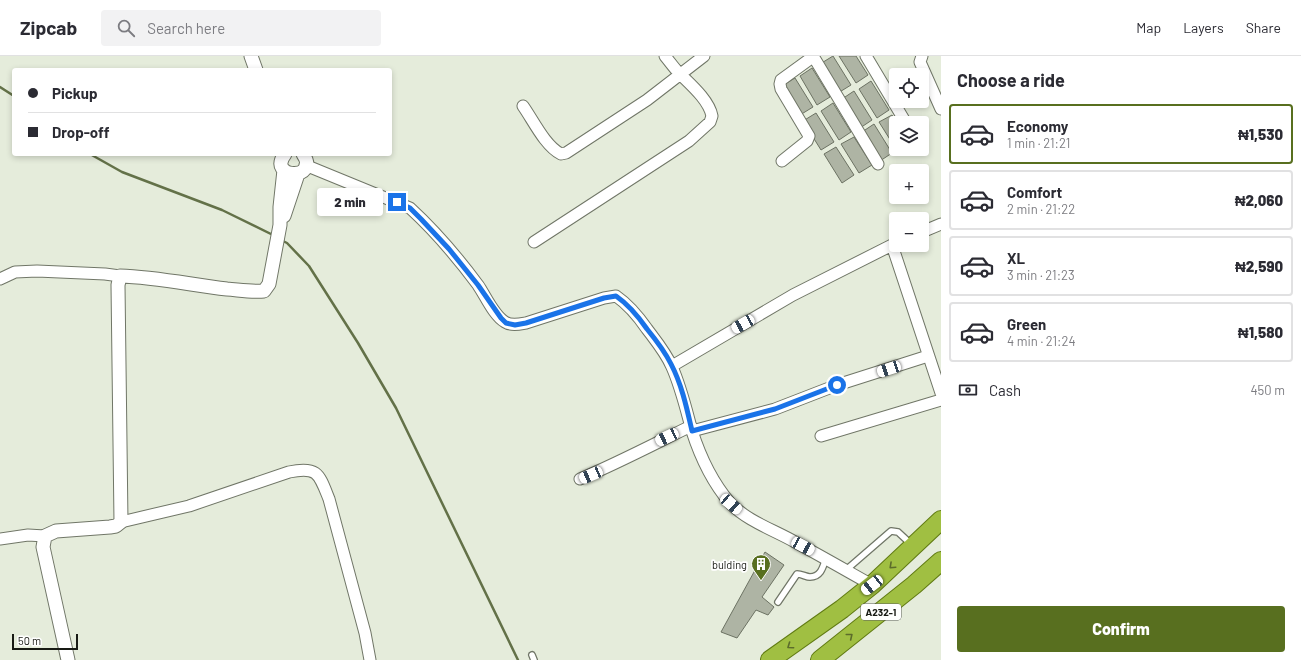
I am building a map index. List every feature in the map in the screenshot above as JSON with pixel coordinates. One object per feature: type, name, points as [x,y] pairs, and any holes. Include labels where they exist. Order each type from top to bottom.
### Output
[{"type":"highway","name":"A232-1","points":[[770,660],[836,613],[872,585],[941,520]]},
{"type":"highway","name":"A232-1","points":[[820,660],[914,585],[941,561]]},
{"type":"street","points":[[251,56],[255,68]]},
{"type":"street","points":[[534,242],[663,159],[689,141],[710,122],[712,116],[711,111],[692,85],[681,75],[665,56]]},
{"type":"street","points":[[523,106],[548,142],[556,152],[561,154],[648,100],[704,56]]},
{"type":"street","points":[[782,161],[807,141],[809,136],[781,89],[781,80],[814,56],[878,164]]},
{"type":"street","points":[[866,56],[902,116]]},
{"type":"street","points":[[922,56],[920,62],[941,109]]},
{"type":"street","points":[[0,279],[15,272],[37,271],[105,274],[198,286],[247,291],[264,291],[269,284],[280,225],[280,207],[284,170],[281,163],[284,156]]},
{"type":"street","points":[[284,170],[290,174],[302,164]]},
{"type":"street","points":[[280,225],[287,210],[302,164]]},
{"type":"street","points":[[302,164],[410,208],[449,249],[506,323],[515,325],[526,323],[604,298],[616,296],[626,303],[663,350],[672,366],[681,390],[698,449],[712,476],[731,504],[745,516],[826,558],[872,585]]},
{"type":"street","points":[[929,229],[941,224]]},
{"type":"street","points":[[672,366],[793,295],[889,247]]},
{"type":"street","points":[[896,252],[928,356],[941,393]]},
{"type":"street","points":[[120,276],[118,285],[121,522]]},
{"type":"street","points":[[580,479],[629,457],[643,448],[692,429],[775,409],[837,385],[928,356]]},
{"type":"street","points":[[821,436],[941,400]]},
{"type":"street","points":[[0,539],[28,535],[45,536],[56,531],[116,526],[121,522],[189,506],[289,472],[303,469],[314,472],[321,478],[329,498],[365,633],[370,660]]},
{"type":"street","points":[[45,536],[43,547],[68,660]]},
{"type":"lane","points":[[846,570],[891,531],[898,532],[913,546]]},
{"type":"lane","points":[[778,602],[797,574],[809,577],[816,576],[823,570],[826,558]]},
{"type":"building","points":[[833,56],[851,85],[838,93],[820,64]]},
{"type":"building","points":[[839,56],[856,56],[868,75],[856,83]]},
{"type":"building","points":[[812,68],[830,97],[817,105],[800,76]]},
{"type":"building","points":[[795,78],[813,107],[800,115],[782,86]]},
{"type":"building","points":[[871,81],[889,110],[877,118],[859,89]]},
{"type":"building","points":[[854,91],[872,120],[860,128],[842,99]]},
{"type":"building","points":[[833,103],[851,132],[839,140],[821,111]]},
{"type":"building","points":[[816,113],[834,142],[821,150],[803,121]]},
{"type":"building","points":[[889,117],[889,138],[879,122]]},
{"type":"building","points":[[874,124],[889,148],[889,155],[880,161],[862,132]]},
{"type":"building","points":[[854,137],[872,165],[859,173],[841,144]]},
{"type":"building","points":[[836,147],[854,175],[842,183],[824,154]]},
{"type":"building","name":"bulding","points":[[765,552],[784,565],[762,597],[774,607],[768,615],[756,610],[737,638],[721,632]]},
{"type":"waterway","points":[[0,87],[12,95]]},
{"type":"waterway","points":[[94,156],[122,172],[222,210],[275,236]]},
{"type":"waterway","points":[[281,240],[287,243],[309,266],[358,343],[396,408],[518,660]]},
{"type":"place","name":"bulding","points":[[761,581]]},
{"type":"route","points":[[397,202],[410,208],[449,249],[506,323],[515,325],[526,323],[588,302],[616,296],[626,303],[655,339],[672,366],[681,390],[692,431],[775,409],[837,385]]}]
